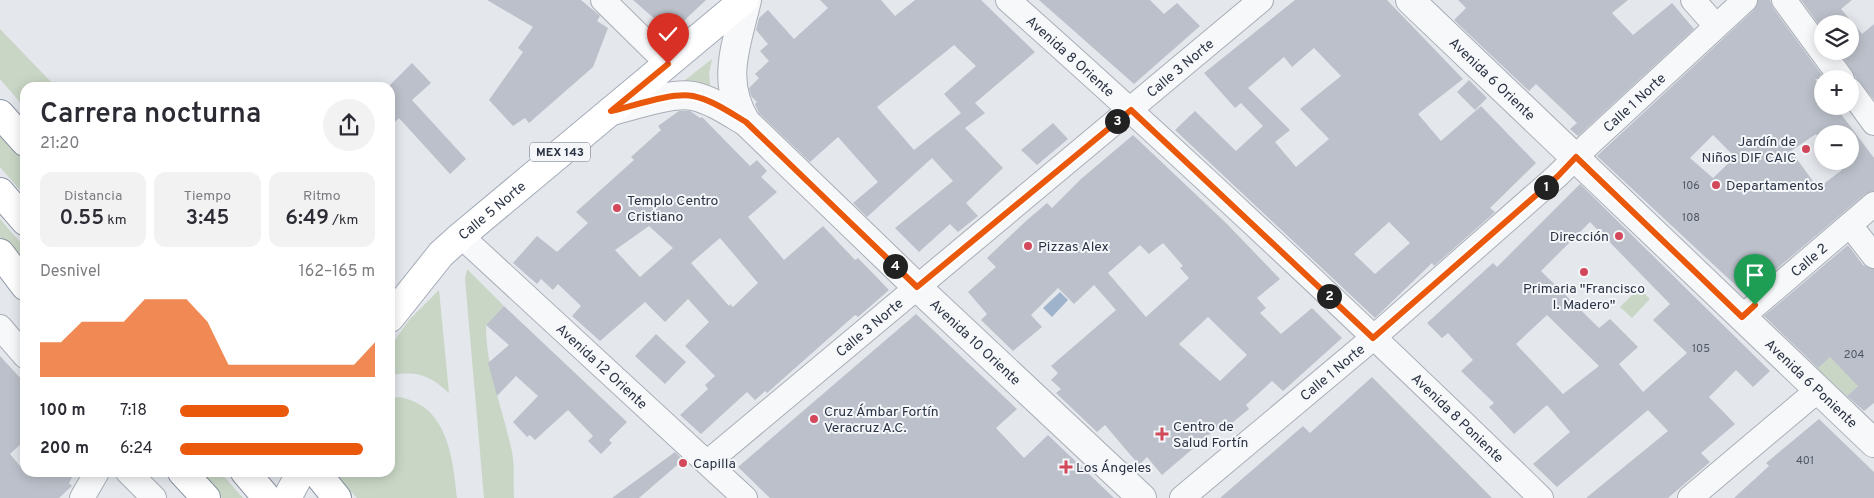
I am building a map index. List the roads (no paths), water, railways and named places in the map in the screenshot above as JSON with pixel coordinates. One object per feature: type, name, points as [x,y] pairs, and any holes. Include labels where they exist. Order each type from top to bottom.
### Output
[{"type":"main road","name":"Calle 5 Norte","points":[[395,312],[441,254],[461,236],[746,0]]},
{"type":"main road","points":[[0,114],[20,136]]},
{"type":"main road","points":[[0,192],[20,215]]},
{"type":"main road","points":[[0,253],[20,279]]},
{"type":"main road","points":[[187,477],[206,498]]},
{"type":"main road","points":[[287,498],[298,477]]},
{"type":"main road","points":[[320,477],[336,496]]},
{"type":"street","points":[[603,0],[668,64]]},
{"type":"street","points":[[746,0],[734,51],[732,71],[734,99],[746,122]]},
{"type":"street","name":"Avenida 8 Oriente","points":[[1008,0],[1131,110],[1373,338]]},
{"type":"street","name":"Calle 3 Norte","points":[[708,462],[1261,0]]},
{"type":"street","name":"Avenida 6 Oriente","points":[[1410,0],[1576,157]]},
{"type":"street","points":[[1693,0],[1716,26]]},
{"type":"street","name":"Calle 1 Norte","points":[[1182,498],[1373,338],[1558,176],[1576,157],[1746,0]]},
{"type":"street","points":[[1784,0],[1835,70]]},
{"type":"street","points":[[611,111],[679,96],[692,96],[720,106],[746,122]]},
{"type":"street","points":[[1859,102],[1874,123]]},
{"type":"street","name":"Avenida 10 Oriente","points":[[746,122],[917,287],[1142,498]]},
{"type":"street","name":"Avenida 6 Poniente","points":[[1576,157],[1874,443]]},
{"type":"street","name":"Calle 2","points":[[1742,317],[1874,204]]},
{"type":"street","points":[[1850,225],[1874,256]]},
{"type":"street","name":"Avenida 12 Oriente","points":[[461,236],[745,498]]},
{"type":"street","points":[[0,327],[20,350]]},
{"type":"street","name":"Avenida 8 Poniente","points":[[1373,338],[1541,498]]},
{"type":"street","points":[[1690,498],[1818,390]]},
{"type":"street","points":[[82,498],[94,477]]},
{"type":"street","points":[[133,477],[154,498]]},
{"type":"water","points":[[1060,292],[1068,300],[1052,317],[1043,308]]},
{"type":"place","name":"Jardín de Niños DIF CAIC","points":[[1806,149]]},
{"type":"place","name":"Departamentos","points":[[1716,185]]},
{"type":"place","name":"Templo Centro Cristiano","points":[[617,208]]},
{"type":"place","name":"Dirección","points":[[1619,236]]},
{"type":"place","name":"Pizzas Alex","points":[[1028,246]]},
{"type":"place","name":"Primaria \"Francisco I. Madero\"","points":[[1584,272]]},
{"type":"place","name":"Cruz Ámbar Fortín Veracruz A.C.","points":[[814,419]]},
{"type":"place","name":"Centro de Salud Fortín","points":[[1162,434]]},
{"type":"place","name":"Capilla","points":[[683,463]]},
{"type":"place","name":"Los Ángeles","points":[[1066,467]]}]
